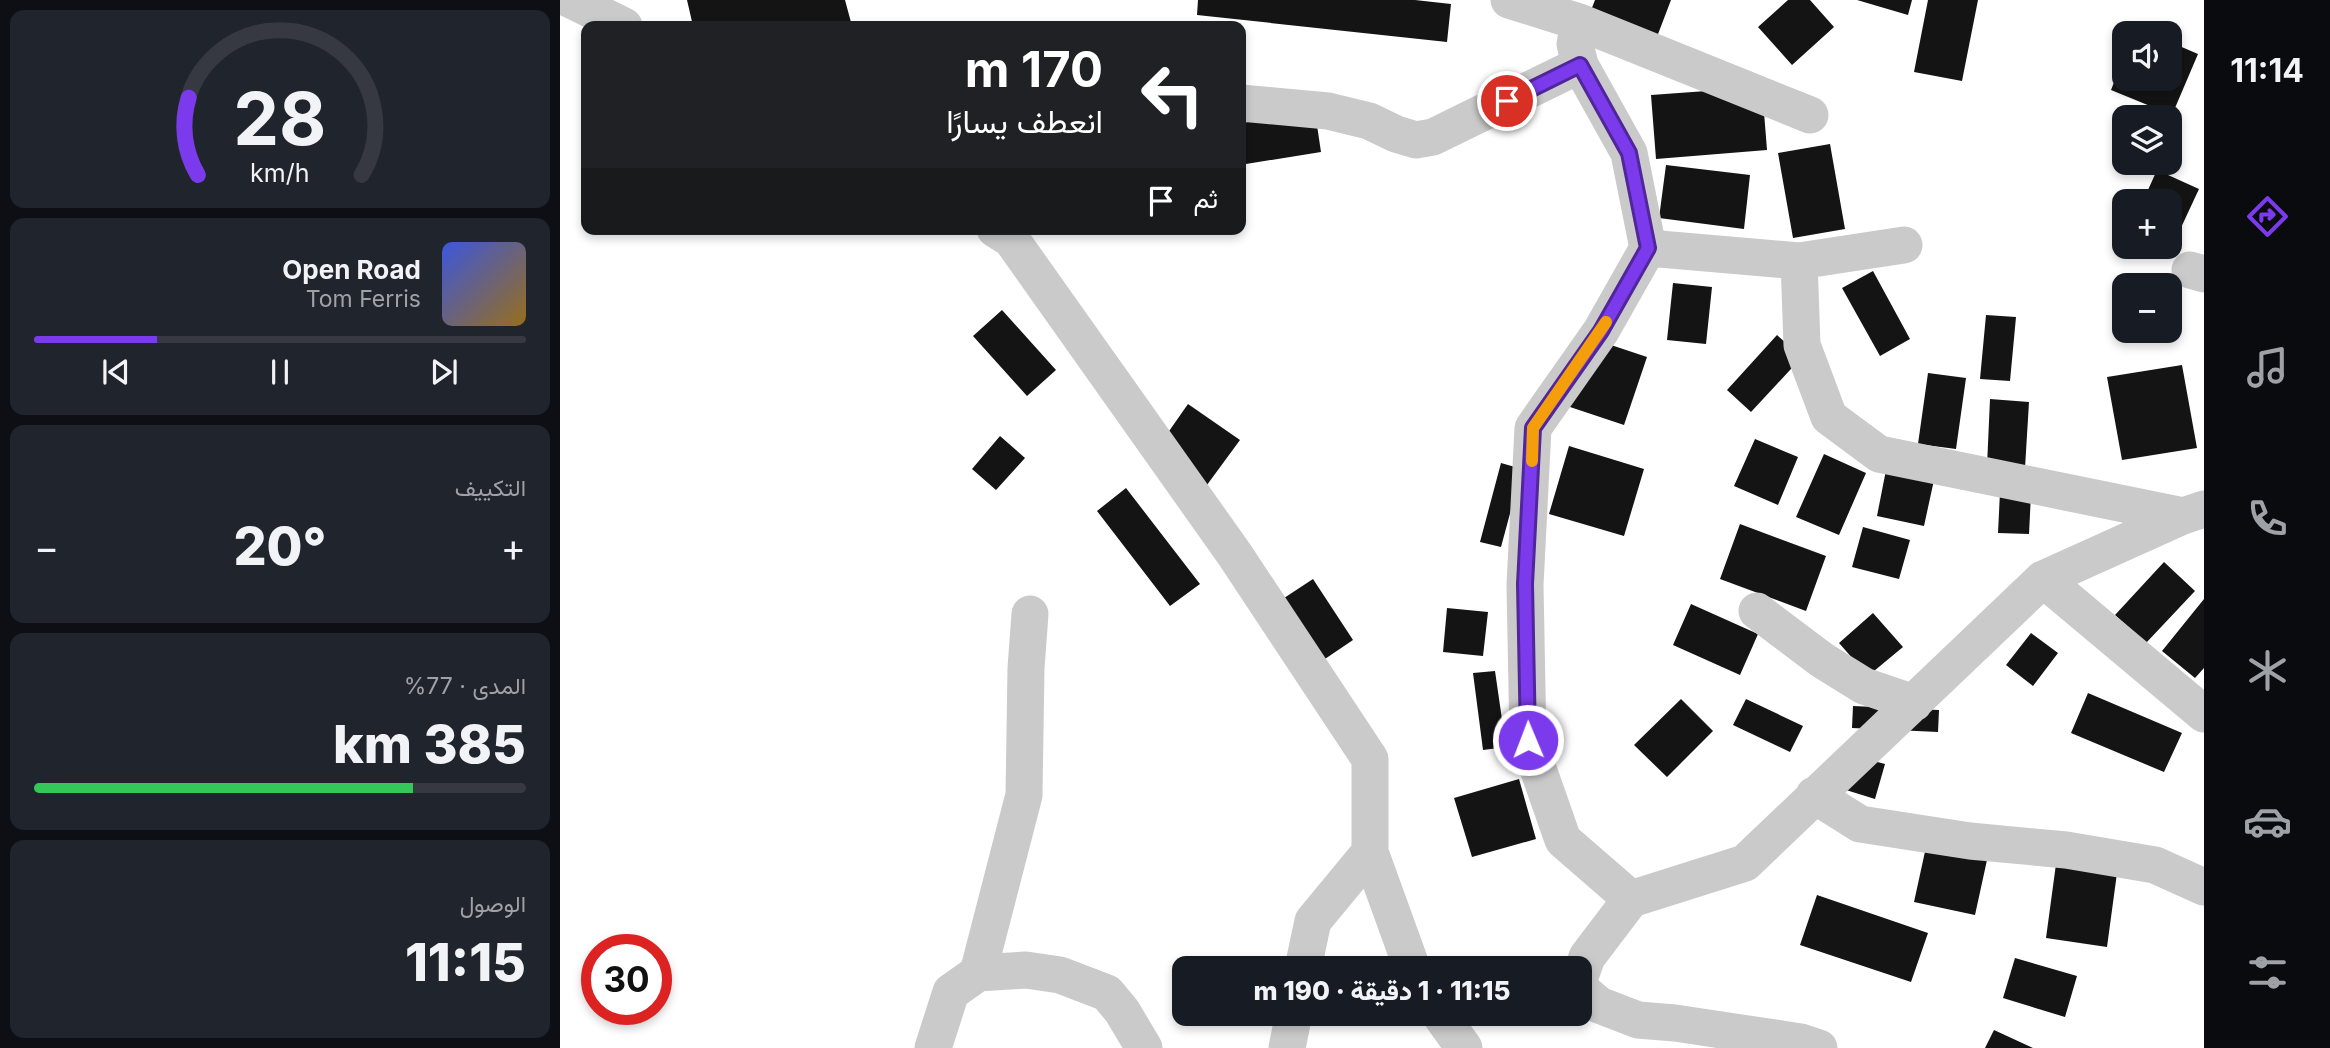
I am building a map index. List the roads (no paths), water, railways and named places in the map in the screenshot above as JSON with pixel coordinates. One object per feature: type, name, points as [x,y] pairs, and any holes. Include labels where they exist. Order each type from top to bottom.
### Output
[{"type":"street","points":[[571,0],[614,21]]},
{"type":"street","points":[[1509,0],[1579,22],[1810,115]]},
{"type":"street","points":[[1579,22],[1575,44],[1580,65],[1629,153],[1648,248],[1601,331],[1533,428],[1525,584],[1528,740],[1563,840],[1631,899]]},
{"type":"street","points":[[1246,103],[1328,111],[1369,121],[1416,140],[1433,137],[1580,65]]},
{"type":"street","points":[[1005,235],[1011,239],[1219,533],[1370,760],[1370,852],[1408,956]]},
{"type":"street","points":[[1648,248],[1798,261],[1904,245]]},
{"type":"street","points":[[1798,261],[1802,345],[1829,417],[1880,454],[2193,512]]},
{"type":"street","points":[[1588,956],[1631,899],[1745,863],[2043,579],[2193,512]]},
{"type":"street","points":[[2043,579],[2204,714]]},
{"type":"street","points":[[1757,611],[1822,660],[1864,686],[1914,703]]},
{"type":"street","points":[[978,973],[1024,795],[1026,668],[1030,614]]},
{"type":"street","points":[[1814,795],[1860,824],[1970,841],[2066,850],[2155,865],[2204,887]]},
{"type":"street","points":[[1306,956],[1313,921],[1370,852]]},
{"type":"street","points":[[933,1048],[951,992],[978,973],[1026,970],[1060,975],[1107,993],[1122,1011],[1144,1048]]},
{"type":"street","points":[[1592,999],[1599,1005],[1638,1020],[1801,1042],[1819,1048]]},
{"type":"street","points":[[1639,1048],[1675,1023]]},
{"type":"street","points":[[1287,1048],[1291,1026]]},
{"type":"street","points":[[1448,1026],[1464,1048]]}]
